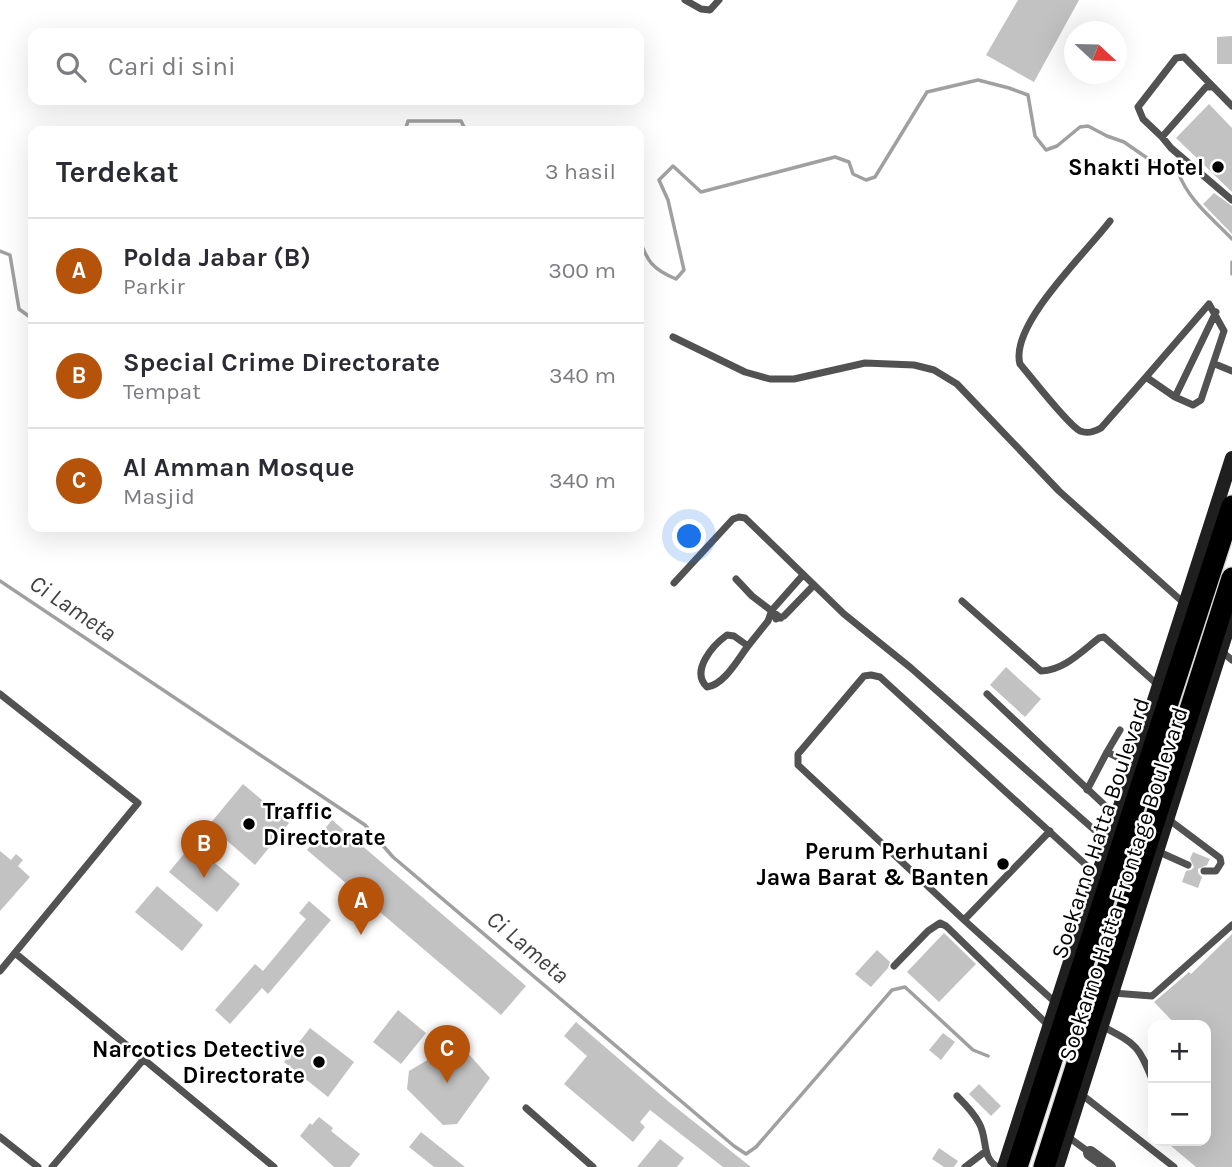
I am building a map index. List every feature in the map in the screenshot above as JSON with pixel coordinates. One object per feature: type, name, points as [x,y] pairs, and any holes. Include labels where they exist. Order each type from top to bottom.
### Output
[{"type":"highway","name":"Soekarno Hatta Boulevard","points":[[1017,1167],[1164,715],[1224,554],[1232,506]]},
{"type":"highway","points":[[1226,651],[1226,617],[1232,578]]},
{"type":"highway","points":[[1044,1167],[1117,958],[1226,617]]},
{"type":"highway","points":[[1136,757],[1164,715]]},
{"type":"highway","points":[[1015,1134],[1038,1105]]},
{"type":"main road","name":"Soekarno Hatta Frontage Boulevard","points":[[1004,1167],[1232,457]]},
{"type":"main road","name":"Soekarno Hatta Frontage Boulevard","points":[[1057,1167],[1112,993],[1117,958],[1226,651]]},
{"type":"street","points":[[1090,1153],[1109,1167]]},
{"type":"lane","points":[[685,0],[701,9],[710,10],[719,0]]},
{"type":"lane","points":[[1232,106],[1184,57],[1176,58],[1138,107],[1143,119],[1165,143],[1232,200]]},
{"type":"lane","points":[[1162,137],[1206,87],[1212,87]]},
{"type":"lane","points":[[1110,221],[1035,311],[1018,356],[1020,364],[1069,421],[1082,432],[1094,432],[1101,428],[1209,304],[1216,312],[1224,331],[1215,364],[1198,404],[1193,405],[1175,397],[1146,377]]},
{"type":"lane","points":[[1175,397],[1216,312]]},
{"type":"lane","points":[[673,337],[745,372],[770,379],[794,379],[865,363],[914,365],[934,370],[957,384],[1059,491],[1185,604]]},
{"type":"lane","points":[[1215,364],[1232,372]]},
{"type":"lane","points":[[674,583],[733,519],[745,518],[814,585],[1108,842]]},
{"type":"lane","points":[[748,646],[734,636],[724,637],[700,668],[703,683],[707,687],[714,685],[748,646],[768,621],[772,610],[803,575]]},
{"type":"lane","points":[[736,579],[752,596],[781,618]]},
{"type":"lane","points":[[768,621],[781,618],[814,585]]},
{"type":"lane","points":[[962,601],[1041,671],[1052,671],[1064,665],[1104,637],[1158,686]]},
{"type":"lane","points":[[1057,1003],[798,765],[798,754],[864,677],[880,677],[1098,876]]},
{"type":"lane","points":[[0,694],[138,803],[0,971]]},
{"type":"lane","points":[[987,694],[1117,817]]},
{"type":"lane","points":[[1087,790],[1120,730]]},
{"type":"lane","points":[[1107,752],[1136,757]]},
{"type":"lane","points":[[1167,818],[1220,858],[1221,863],[1215,872],[1204,872]]},
{"type":"lane","points":[[964,920],[1049,831]]},
{"type":"lane","points":[[1157,851],[1188,865]]},
{"type":"lane","points":[[894,966],[928,931],[940,923],[947,926],[1049,1026]]},
{"type":"lane","points":[[1112,993],[1152,996],[1232,925]]},
{"type":"lane","points":[[15,953],[274,1167]]},
{"type":"lane","points":[[1102,1026],[1135,1044],[1148,1069]]},
{"type":"lane","points":[[52,1167],[144,1059]]},
{"type":"lane","points":[[1081,1094],[1174,1167]]},
{"type":"lane","points":[[957,1096],[979,1121],[991,1164],[999,1167]]},
{"type":"lane","points":[[526,1108],[593,1167]]},
{"type":"lane","points":[[1067,1136],[1090,1153]]},
{"type":"lane","points":[[0,1138],[38,1167]]},
{"type":"lane","points":[[965,1167],[986,1151]]},
{"type":"building","points":[[1018,0],[1079,0],[1067,21],[1064,21],[1064,27],[1034,82],[986,55]]},
{"type":"building","points":[[1232,36],[1232,64],[1217,64],[1217,37]]},
{"type":"building","name":"Shakti Hotel","points":[[1209,104],[1232,128],[1232,192],[1176,138]]},
{"type":"building","points":[[1214,193],[1232,206],[1232,234],[1203,204]]},
{"type":"building","points":[[1006,667],[1041,699],[1025,717],[990,685]]},
{"type":"building","name":"Traffic Directorate","points":[[243,784],[289,823],[255,865],[209,825]]},
{"type":"building","points":[[332,820],[526,986],[501,1015],[307,850]]},
{"type":"building","points":[[192,844],[240,884],[217,912],[169,872]]},
{"type":"building","points":[[0,851],[11,860],[16,854],[23,860],[18,866],[30,877],[0,911]]},
{"type":"building","points":[[1193,852],[1210,859],[1207,865],[1198,869],[1202,877],[1198,888],[1182,882],[1186,871],[1194,867],[1190,859]]},
{"type":"building","points":[[157,886],[203,925],[182,951],[135,912]]},
{"type":"building","points":[[309,901],[331,920],[268,994],[262,988],[230,1024],[215,1010],[255,964],[263,971],[306,919],[299,913]]},
{"type":"building","points":[[944,933],[976,964],[939,1002],[907,972]]},
{"type":"building","points":[[1232,934],[1232,1167],[1196,1167],[1171,1146],[1211,1146],[1211,1020],[1171,1020],[1154,1002],[1189,972],[1191,974]]},
{"type":"building","points":[[877,950],[890,962],[871,987],[855,974]]},
{"type":"building","points":[[398,1010],[426,1033],[401,1064],[373,1042]]},
{"type":"building","points":[[576,1022],[669,1102],[751,1167],[723,1167],[650,1110],[640,1122],[645,1127],[633,1142],[564,1084],[587,1056],[564,1036]]},
{"type":"building","name":"Narcotics Detective Directorate","points":[[310,1028],[354,1062],[328,1097],[284,1062]]},
{"type":"building","points":[[943,1033],[955,1042],[941,1060],[929,1050]]},
{"type":"building","points":[[458,1042],[490,1078],[457,1124],[443,1125],[407,1089],[409,1071]]},
{"type":"building","points":[[979,1084],[1001,1106],[991,1116],[969,1094]]},
{"type":"building","points":[[319,1117],[333,1128],[331,1131],[360,1154],[350,1167],[334,1167],[300,1136],[310,1123],[312,1125]]},
{"type":"building","points":[[421,1132],[465,1167],[434,1167],[409,1147]]},
{"type":"building","points":[[660,1139],[684,1158],[677,1167],[637,1167]]},
{"type":"building","points":[[939,1148],[958,1161],[954,1167],[944,1167],[932,1159]]},
{"type":"waterway","points":[[644,250],[661,272],[676,279],[684,270],[668,200],[659,180],[673,166],[701,192],[835,157],[849,162],[853,174],[866,180],[875,177],[927,92],[978,80],[1028,95],[1035,136],[1046,150],[1057,146],[1080,127],[1088,126],[1124,142],[1163,169],[1178,172],[1194,200],[1232,239]]},
{"type":"waterway","points":[[406,126],[408,121],[461,121],[464,126]]},
{"type":"waterway","points":[[0,251],[10,255],[19,309],[28,316]]},
{"type":"waterway","points":[[1232,262],[1232,274]]},
{"type":"waterway","name":"Ci Lameta","points":[[0,581],[365,825],[393,857],[746,1154],[756,1147],[892,990],[905,987],[973,1050],[988,1056]]},
{"type":"place","name":"Shakti Hotel","points":[[1218,167]]},
{"type":"place","name":"Traffic Directorate","points":[[249,824]]},
{"type":"place","name":"Perum Perhutani Jawa Barat & Banten","points":[[1003,864]]},
{"type":"place","name":"Special Crime Directorate","points":[[204,878]]},
{"type":"place","name":"Polda Jabar (B)","points":[[361,935]]},
{"type":"place","name":"Narcotics Detective Directorate","points":[[319,1062]]},
{"type":"place","name":"Al Amman Mosque","points":[[447,1083]]}]
